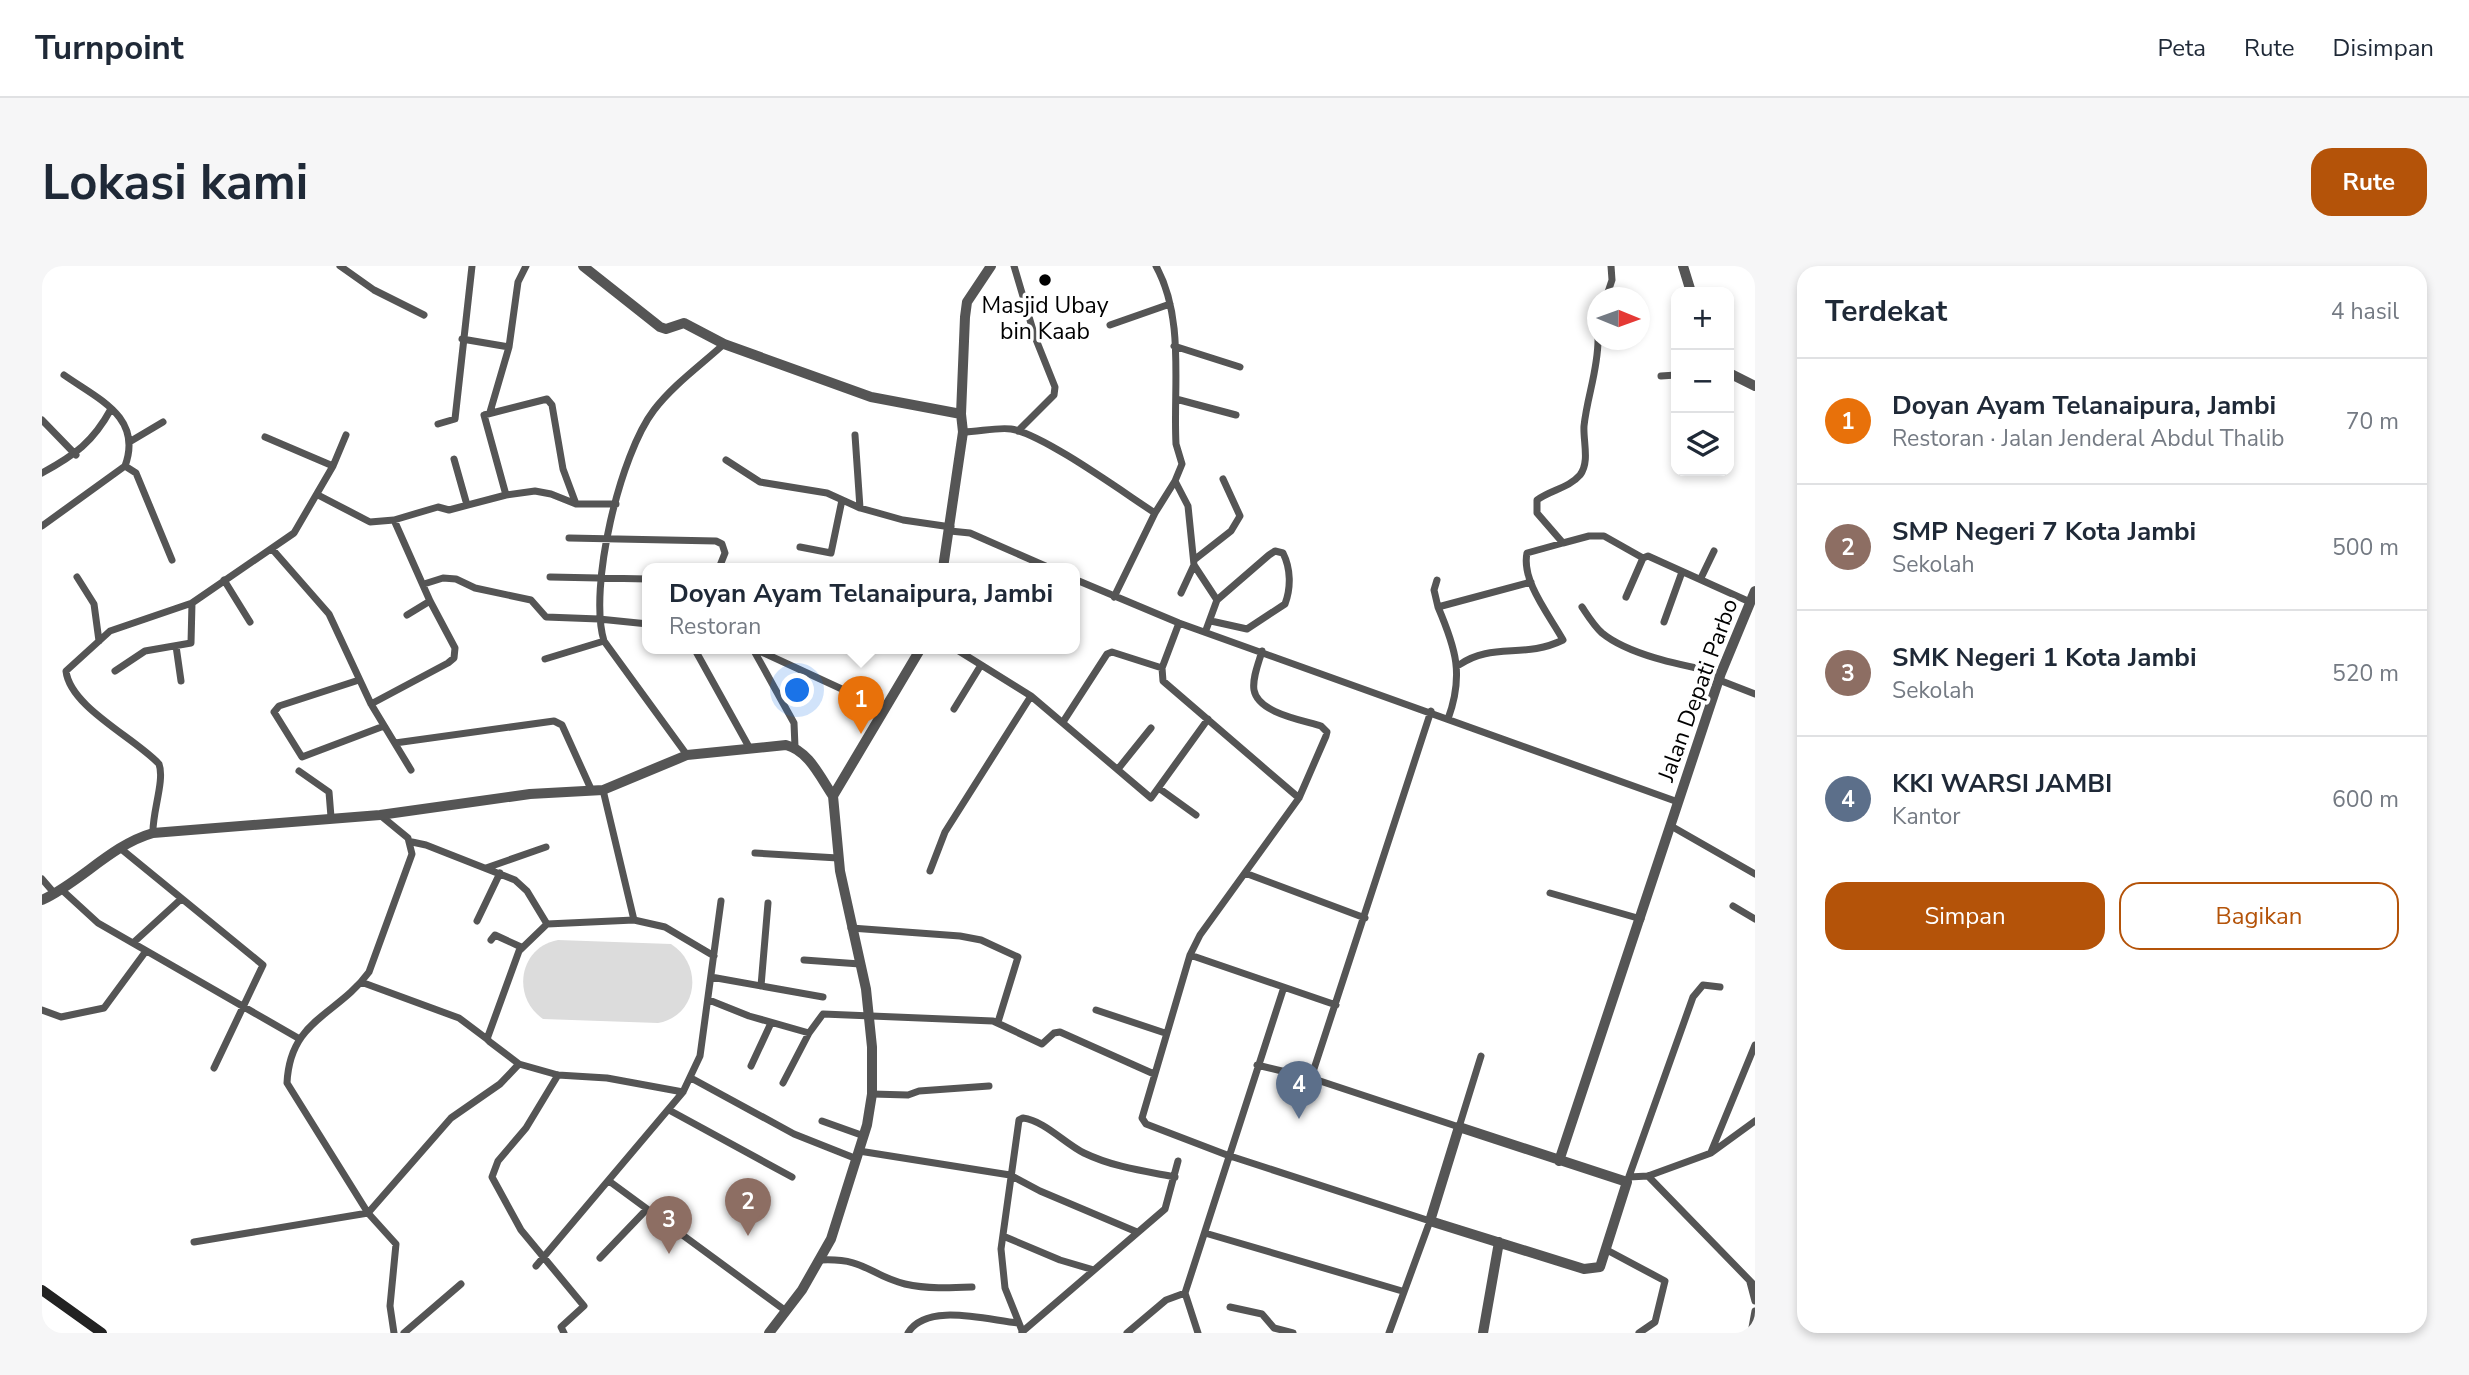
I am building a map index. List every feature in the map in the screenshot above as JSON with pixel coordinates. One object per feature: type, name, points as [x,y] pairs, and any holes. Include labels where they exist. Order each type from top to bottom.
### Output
[{"type":"main road","points":[[42,1290],[102,1333]]},
{"type":"main road","points":[[42,1297],[92,1333]]},
{"type":"street","points":[[340,266],[374,290],[424,315]]},
{"type":"street","points":[[438,424],[455,419],[472,266]]},
{"type":"street","points":[[490,412],[509,347],[518,282],[526,266]]},
{"type":"street","points":[[583,266],[660,327],[666,329],[684,323],[724,344],[871,397],[961,414]]},
{"type":"street","points":[[1014,266],[1031,325],[1055,387],[1054,395],[1018,431]]},
{"type":"street","points":[[1114,597],[1155,513],[1182,467],[1176,444],[1174,346],[1170,304],[1156,266]]},
{"type":"street","points":[[1610,287],[1611,266]]},
{"type":"street","points":[[1683,266],[1689,287]]},
{"type":"street","points":[[944,563],[963,432],[961,414],[967,302],[986,268]]},
{"type":"street","points":[[1110,325],[1170,304]]},
{"type":"street","points":[[462,339],[509,347]]},
{"type":"street","points":[[688,755],[604,641],[599,618],[607,539],[637,436],[654,409],[724,344]]},
{"type":"street","points":[[1174,346],[1240,367]]},
{"type":"street","points":[[1563,543],[1537,513],[1536,503],[1542,496],[1570,483],[1581,473],[1585,457],[1584,426],[1598,362],[1598,350]]},
{"type":"street","points":[[42,526],[125,467],[131,441],[127,428],[111,408],[64,375]]},
{"type":"street","points":[[1661,376],[1671,375]]},
{"type":"street","points":[[1734,376],[1755,386]]},
{"type":"street","points":[[506,495],[484,415],[542,399],[551,401],[563,470],[576,504]]},
{"type":"street","points":[[1175,399],[1236,415]]},
{"type":"street","points":[[42,473],[76,455],[101,428],[111,408]]},
{"type":"street","points":[[42,420],[76,455]]},
{"type":"street","points":[[131,441],[163,422]]},
{"type":"street","points":[[963,432],[1008,428],[1018,431],[1056,450],[1155,513]]},
{"type":"street","points":[[153,833],[153,811],[161,776],[159,764],[96,713],[66,679],[69,665],[124,625],[192,603],[273,550],[293,533],[318,495],[334,466],[346,435]]},
{"type":"street","points":[[855,435],[860,508]]},
{"type":"street","points":[[265,437],[334,466]]},
{"type":"street","points":[[454,459],[467,505]]},
{"type":"street","points":[[726,460],[760,482],[817,491],[860,508],[970,533],[1039,563]]},
{"type":"street","points":[[125,467],[136,473],[172,560]]},
{"type":"street","points":[[1181,593],[1194,563],[1231,531],[1240,516],[1223,479]]},
{"type":"street","points":[[1175,481],[1188,506],[1194,563],[1217,600]]},
{"type":"street","points":[[318,495],[370,522],[394,520],[438,507],[449,510],[506,495],[535,491],[576,504],[616,504]]},
{"type":"street","points":[[800,547],[831,553],[842,500]]},
{"type":"street","points":[[370,704],[454,658],[455,648],[430,601],[394,520]]},
{"type":"street","points":[[1459,665],[1478,653],[1524,652],[1546,648],[1563,640],[1531,582],[1527,553],[1589,536],[1604,536],[1643,558],[1654,558],[1750,602]]},
{"type":"street","points":[[569,538],[719,541],[725,553],[721,563]]},
{"type":"street","points":[[273,550],[329,614],[370,704],[411,770]]},
{"type":"street","points":[[1206,630],[1217,600],[1269,555],[1275,551],[1283,553],[1287,562],[1290,587],[1285,604],[1247,629],[1211,621]]},
{"type":"street","points":[[1701,579],[1714,551]]},
{"type":"street","points":[[1626,597],[1643,558]]},
{"type":"street","points":[[1664,622],[1682,572]]},
{"type":"street","points":[[77,577],[94,604],[99,641]]},
{"type":"street","points":[[424,584],[450,577],[475,588],[531,600],[546,618],[599,618],[642,623]]},
{"type":"street","points":[[550,577],[642,579]]},
{"type":"street","points":[[225,580],[250,622]]},
{"type":"street","points":[[1437,580],[1434,594],[1459,665],[1456,698],[1448,719]]},
{"type":"street","points":[[1080,582],[1179,623],[1206,630],[1678,802]]},
{"type":"street","points":[[1438,607],[1531,582]]},
{"type":"street","name":"Jalan Depati Parbo","points":[[1559,1161],[1720,677],[1755,592]]},
{"type":"street","points":[[407,615],[430,601]]},
{"type":"street","points":[[115,671],[138,653],[192,641],[192,603]]},
{"type":"street","points":[[1582,607],[1600,631],[1617,642],[1720,677],[1755,694]]},
{"type":"street","points":[[1179,623],[1162,668],[1161,675],[1167,686],[1299,799]]},
{"type":"street","points":[[545,659],[604,641]]},
{"type":"street","points":[[176,646],[181,681]]},
{"type":"street","points":[[1262,651],[1254,681],[1256,697],[1265,706],[1321,726],[1327,732],[1299,799],[1200,935],[1190,956],[1142,1113],[1143,1122],[1227,1156],[1589,1270],[1600,1267],[1628,1179],[1693,997],[1703,985],[1720,987]]},
{"type":"street","points":[[1063,722],[1107,654],[1112,652],[1162,668]]},
{"type":"street","points":[[697,654],[749,747]]},
{"type":"street","points":[[756,654],[794,723],[794,747]]},
{"type":"street","points":[[766,654],[885,709]]},
{"type":"street","points":[[833,796],[917,654]]},
{"type":"street","points":[[964,654],[1031,696],[1150,798],[1160,789],[1208,719]]},
{"type":"street","points":[[954,709],[981,665]]},
{"type":"street","points":[[359,680],[279,706],[274,712],[302,757],[384,726]]},
{"type":"street","points":[[930,871],[945,832],[1031,696]]},
{"type":"street","points":[[1311,1079],[1431,711]]},
{"type":"street","points":[[394,743],[554,721],[562,725],[591,789]]},
{"type":"street","points":[[1118,769],[1151,728]]},
{"type":"street","points":[[42,900],[59,892],[78,874],[120,848],[153,833],[331,817],[380,816],[530,794],[603,789],[688,755],[749,747],[794,747],[804,753],[833,796],[838,858],[870,1017],[872,1094],[864,1136],[821,1260],[769,1333]]},
{"type":"street","points":[[299,771],[329,792],[331,817]]},
{"type":"street","points":[[603,789],[634,920]]},
{"type":"street","points":[[1160,789],[1196,815]]},
{"type":"street","points":[[380,816],[412,842],[500,873],[521,884],[547,924]]},
{"type":"street","points":[[1671,826],[1755,874]]},
{"type":"street","points":[[394,1333],[390,1306],[396,1244],[368,1213],[329,1147],[291,1092],[288,1067],[299,1038],[369,972],[412,854],[412,842]]},
{"type":"street","points":[[486,868],[546,847]]},
{"type":"street","points":[[120,848],[180,900],[263,965],[242,1004],[214,1068]]},
{"type":"street","points":[[755,853],[838,858]]},
{"type":"street","points":[[477,921],[500,873]]},
{"type":"street","points":[[1245,873],[1365,918]]},
{"type":"street","points":[[42,879],[98,923],[299,1038]]},
{"type":"street","points":[[1550,893],[1641,919]]},
{"type":"street","points":[[133,943],[180,900]]},
{"type":"street","points":[[536,1266],[670,1110],[691,1078],[700,1056],[721,901]]},
{"type":"street","points":[[761,986],[768,903]]},
{"type":"street","points":[[1733,906],[1755,919]]},
{"type":"street","points":[[487,1039],[521,947],[547,924],[634,920],[666,926],[713,956]]},
{"type":"street","points":[[851,928],[960,936],[981,940],[1017,957],[1012,986],[998,1022]]},
{"type":"street","points":[[491,940],[495,935],[521,947]]},
{"type":"street","points":[[42,1010],[61,1017],[104,1008],[146,951]]},
{"type":"street","points":[[1190,956],[1283,990],[1336,1005]]},
{"type":"street","points":[[804,960],[860,964]]},
{"type":"street","points":[[711,977],[823,997]]},
{"type":"street","points":[[361,982],[459,1018],[519,1064],[558,1075],[607,1078],[671,1087],[683,1092]]},
{"type":"street","points":[[1198,1333],[1185,1293],[1227,1156],[1283,990]]},
{"type":"street","points":[[709,1000],[771,1023],[809,1033]]},
{"type":"street","points":[[1096,1010],[1165,1033]]},
{"type":"street","points":[[783,1083],[809,1033],[823,1014],[998,1022],[1039,1044],[1046,1042],[1057,1031],[1154,1074]]},
{"type":"street","points":[[751,1066],[771,1023]]},
{"type":"street","points":[[1711,1153],[1755,1045]]},
{"type":"street","points":[[1389,1333],[1402,1291],[1430,1221],[1481,1056]]},
{"type":"street","points":[[194,1242],[368,1213],[451,1118],[500,1084],[519,1064]]},
{"type":"street","points":[[1258,1065],[1311,1079],[1559,1161],[1628,1179],[1648,1176],[1711,1153],[1755,1121]]},
{"type":"street","points":[[558,1075],[526,1128],[498,1161],[492,1177],[521,1230],[584,1306],[561,1327],[564,1333]]},
{"type":"street","points":[[691,1078],[794,1134],[858,1155],[1010,1175],[1040,1191],[1137,1232]]},
{"type":"street","points":[[872,1094],[908,1095],[919,1091],[989,1086]]},
{"type":"street","points":[[670,1110],[792,1177]]},
{"type":"street","points":[[1174,1177],[1125,1168],[1085,1153],[1033,1121],[1023,1118],[1016,1125],[1003,1236],[1005,1287],[1022,1332],[1165,1209],[1174,1177],[1178,1161]]},
{"type":"street","points":[[822,1121],[864,1136]]},
{"type":"street","points":[[1648,1176],[1752,1284],[1755,1301]]},
{"type":"street","points":[[609,1181],[786,1311]]},
{"type":"street","points":[[600,1258],[647,1209]]},
{"type":"street","points":[[1205,1233],[1402,1291]]},
{"type":"street","points":[[1003,1236],[1060,1260],[1094,1270]]},
{"type":"street","points":[[1483,1333],[1499,1242]]},
{"type":"street","points":[[1605,1249],[1665,1281],[1655,1322],[1639,1333]]},
{"type":"street","points":[[821,1260],[845,1259],[903,1284],[972,1287]]},
{"type":"street","points":[[404,1333],[461,1284]]},
{"type":"street","points":[[1126,1333],[1166,1300],[1185,1293]]},
{"type":"street","points":[[1230,1307],[1262,1314],[1274,1328],[1293,1333]]},
{"type":"street","points":[[1751,1333],[1755,1311]]},
{"type":"street","points":[[908,1333],[918,1320],[938,1315],[1018,1323]]},
{"type":"shaded area","points":[[558,940],[671,944],[682,953],[689,964],[692,989],[688,1000],[682,1011],[658,1023],[543,1019],[533,1010],[526,998],[524,974],[535,952]]},
{"type":"place","name":"Masjid Ubay bin Kaab","points":[[1045,280]]},
{"type":"place","name":"Doyan Ayam Telanaipura, Jambi","points":[[861,734]]},
{"type":"place","name":"KKI WARSI JAMBI","points":[[1299,1119]]},
{"type":"place","name":"SMP Negeri 7 Kota Jambi","points":[[748,1236]]},
{"type":"place","name":"SMK Negeri 1 Kota Jambi","points":[[669,1254]]}]
